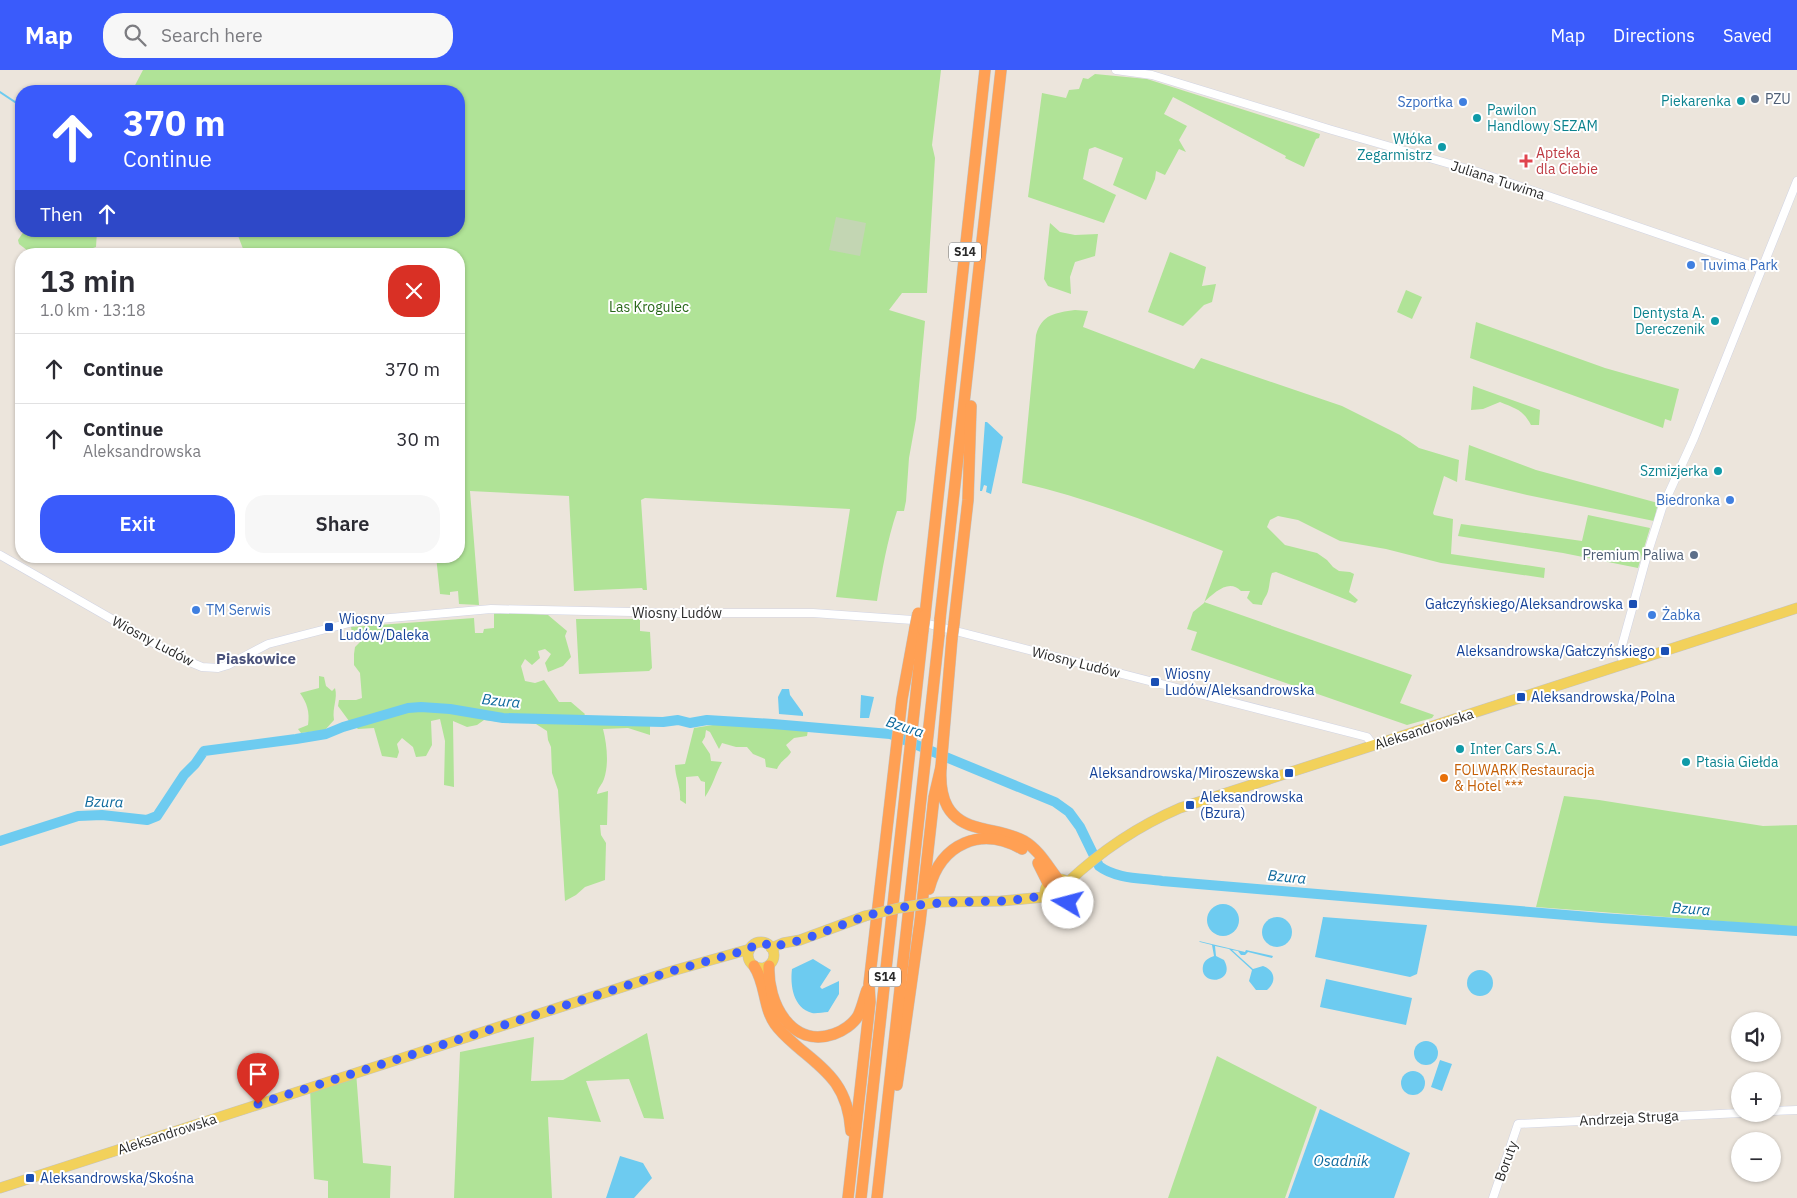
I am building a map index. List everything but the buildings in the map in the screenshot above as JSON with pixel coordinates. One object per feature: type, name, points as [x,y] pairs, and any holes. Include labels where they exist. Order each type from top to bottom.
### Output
[{"type":"highway","name":"S14","points":[[861,1198],[910,755],[919,629],[930,566],[985,70]]},
{"type":"highway","name":"S14","points":[[877,1198],[1001,70]]},
{"type":"highway","points":[[971,342],[968,500],[952,638],[940,781],[942,798],[954,814],[970,825],[1009,834],[1026,842],[1037,850],[1058,881]]},
{"type":"highway","points":[[847,1198],[870,1002],[869,984],[902,699],[919,629]]},
{"type":"highway","points":[[880,1169],[899,1071],[920,922],[934,797],[941,767]]},
{"type":"highway","points":[[920,922],[935,870],[947,854],[957,846],[970,841],[981,838],[994,838],[1013,844],[1030,854],[1058,881]]},
{"type":"highway","points":[[771,956],[773,998],[781,1014],[790,1027],[818,1038],[844,1030],[858,1017],[869,984]]},
{"type":"highway","points":[[751,958],[761,977],[768,1008],[774,1023],[784,1036],[826,1072],[835,1082],[846,1101],[851,1132],[847,1198]]},
{"type":"main road","name":"Aleksandrowska","points":[[1058,881],[1082,870],[1110,846],[1145,824],[1180,808],[1797,608]]},
{"type":"main road","points":[[1058,881],[1071,886],[1073,895],[1064,906],[1052,906],[1045,896],[1045,887],[1058,881]]},
{"type":"main road","points":[[771,956],[768,945],[760,943],[753,946],[751,958],[762,968],[771,956],[800,940],[865,916],[938,902],[1002,901],[1045,896]]},
{"type":"main road","name":"Aleksandrowska","points":[[0,1188],[662,974],[706,962],[751,958]]},
{"type":"street","name":"Juliana Tuwima","points":[[1116,70],[1152,75],[1327,129],[1478,172],[1761,269]]},
{"type":"street","points":[[1624,664],[1620,653],[1658,521],[1694,438],[1797,181]]},
{"type":"street","name":"Wiosny Ludów","points":[[0,555],[178,657],[207,668],[218,668],[228,665],[257,648],[273,642],[357,621],[477,610],[508,608],[676,613],[839,614],[914,620],[1367,737],[1373,745]]},
{"type":"street","points":[[1781,1111],[1797,1110]]},
{"type":"street","name":"Andrzeja Struga","points":[[1518,1124],[1731,1112]]},
{"type":"street","name":"Boruty","points":[[1493,1198],[1518,1124]]},
{"type":"green space","name":"Las Krogulec","points":[[143,70],[941,70],[932,145],[935,158],[927,293],[902,293],[889,310],[925,321],[916,419],[909,458],[906,501],[904,511],[897,511],[893,522],[877,601],[836,597],[850,509],[645,498],[641,500],[647,590],[642,588],[574,591],[569,496],[470,491],[479,605],[459,604],[458,591],[450,592],[450,595],[440,594],[437,563],[465,563],[465,248],[243,248],[239,237],[465,237],[465,85],[135,85]]},
{"type":"green space","points":[[1095,74],[1147,79],[1320,134],[1319,138],[1316,139],[1304,167],[1173,97],[1164,114],[1187,126],[1179,140],[1186,152],[1179,149],[1165,175],[1156,171],[1155,179],[1146,200],[1113,185],[1123,158],[1095,147],[1089,149],[1083,179],[1116,195],[1104,223],[1028,197],[1042,93],[1066,98],[1069,90],[1079,89],[1083,78],[1088,79]]},
{"type":"green space","points":[[836,217],[866,223],[860,256],[829,250]]},
{"type":"green space","points":[[1050,223],[1060,232],[1075,235],[1098,234],[1095,256],[1075,262],[1070,277],[1071,294],[1048,286],[1044,279]]},
{"type":"green space","points":[[20,237],[97,237],[96,247],[93,248],[24,248],[19,244],[18,240]]},
{"type":"green space","points":[[1170,252],[1206,267],[1202,286],[1216,284],[1212,302],[1204,305],[1183,326],[1148,312]]},
{"type":"green space","points":[[1406,290],[1422,297],[1412,319],[1397,312]]},
{"type":"green space","points":[[1075,310],[1088,311],[1083,327],[1194,369],[1201,358],[1342,406],[1400,435],[1419,448],[1459,460],[1457,482],[1444,476],[1433,513],[1434,515],[1453,519],[1451,554],[1545,568],[1544,578],[1441,563],[1386,549],[1340,541],[1298,520],[1278,516],[1270,520],[1267,527],[1285,545],[1317,553],[1339,571],[1354,574],[1349,592],[1358,600],[1355,603],[1276,572],[1272,573],[1268,591],[1262,605],[1253,604],[1247,598],[1250,591],[1241,591],[1232,586],[1222,588],[1205,602],[1223,551],[1099,505],[1022,483],[1036,335],[1042,323],[1050,316]]},
{"type":"green space","points":[[1476,322],[1605,368],[1679,389],[1671,421],[1665,419],[1663,428],[1470,358]]},
{"type":"green space","points":[[1473,386],[1540,410],[1539,425],[1531,425],[1519,410],[1500,402],[1483,409],[1471,410]]},
{"type":"green space","points":[[1469,445],[1536,470],[1658,503],[1654,521],[1527,495],[1465,480]]},
{"type":"green space","points":[[1588,515],[1650,528],[1638,568],[1563,553],[1458,536],[1461,524],[1582,541]]},
{"type":"green space","points":[[1204,602],[1412,675],[1400,703],[1434,715],[1432,718],[1407,725],[1191,650],[1197,632],[1187,629],[1193,612]]},
{"type":"green space","points":[[494,613],[548,615],[567,631],[565,636],[571,657],[563,666],[548,672],[545,663],[551,654],[545,649],[538,651],[540,658],[532,665],[525,659],[521,666],[525,681],[535,683],[544,680],[559,702],[571,702],[585,714],[579,722],[650,724],[650,735],[628,728],[603,729],[607,767],[597,794],[608,791],[607,825],[600,825],[601,835],[606,843],[605,880],[585,887],[565,901],[558,790],[552,773],[551,747],[547,731],[536,724],[523,722],[511,723],[484,720],[477,725],[467,727],[453,721],[454,787],[444,785],[445,741],[440,719],[431,721],[432,745],[426,756],[416,757],[413,747],[402,738],[397,744],[399,752],[397,758],[382,756],[374,728],[358,729],[349,721],[338,706],[339,700],[362,698],[360,673],[354,665],[355,647],[361,641],[360,636],[352,633],[351,627],[474,618],[475,633],[483,633],[484,629],[494,628]]},
{"type":"green space","points":[[576,619],[640,619],[640,631],[650,632],[652,668],[649,671],[579,674]]},
{"type":"green space","points":[[319,676],[324,677],[326,686],[332,691],[335,688],[334,720],[325,730],[301,733],[298,729],[308,725],[309,716],[306,704],[300,693],[319,688]]},
{"type":"green space","points":[[719,724],[808,730],[807,736],[794,738],[786,745],[791,752],[777,769],[766,767],[765,759],[753,754],[747,747],[736,747],[722,743],[719,749],[710,732],[706,730],[702,742],[710,754],[711,761],[722,762],[705,797],[705,782],[701,781],[698,776],[686,777],[686,804],[680,800],[675,765],[685,764],[694,728]]},
{"type":"green space","points":[[1564,796],[1763,826],[1797,825],[1797,927],[1536,907]]},
{"type":"green space","points":[[647,1033],[664,1119],[644,1118],[629,1079],[586,1081],[601,1122],[548,1117],[552,1198],[454,1198],[460,1052],[534,1037],[531,1081],[563,1080]]},
{"type":"green space","points":[[1217,1056],[1317,1107],[1285,1198],[1168,1198]]},
{"type":"green space","points":[[356,1072],[363,1163],[391,1166],[390,1198],[328,1198],[328,1181],[314,1179],[310,1088]]},
{"type":"water","points":[[985,422],[1003,437],[991,494],[986,492],[987,486],[984,485],[982,491],[980,491]]},
{"type":"water","points":[[782,689],[789,689],[790,695],[803,713],[803,716],[779,714],[778,697]]},
{"type":"water","points":[[861,695],[874,697],[869,718],[860,718]]},
{"type":"water","points":[[1223,904],[1229,905],[1234,909],[1238,914],[1238,926],[1234,931],[1229,935],[1223,936],[1217,935],[1212,931],[1208,926],[1207,920],[1208,914],[1212,909],[1217,905]]},
{"type":"water","points":[[1277,917],[1288,921],[1292,932],[1288,943],[1277,947],[1266,943],[1262,932],[1266,921]]},
{"type":"water","points":[[1323,917],[1427,925],[1417,974],[1410,977],[1315,957]]},
{"type":"water","points":[[1199,941],[1245,952],[1246,950],[1273,956],[1272,958],[1248,952],[1245,955],[1241,955],[1238,951],[1232,950],[1253,969],[1263,966],[1270,970],[1273,980],[1270,987],[1267,990],[1256,990],[1249,981],[1252,970],[1229,949],[1215,946],[1216,956],[1224,960],[1227,968],[1226,974],[1217,980],[1206,977],[1203,973],[1203,966],[1209,958],[1214,956],[1212,945]]},
{"type":"water","points":[[813,959],[831,970],[820,987],[822,989],[839,981],[839,994],[828,1012],[814,1013],[806,1010],[797,1001],[792,989],[792,969]]},
{"type":"water","points":[[1480,970],[1489,974],[1493,983],[1489,992],[1480,996],[1471,992],[1467,983],[1471,974]]},
{"type":"water","points":[[1326,979],[1412,998],[1406,1025],[1320,1007]]},
{"type":"water","points":[[1426,1041],[1431,1042],[1437,1048],[1437,1058],[1431,1064],[1426,1065],[1421,1064],[1415,1058],[1414,1053],[1415,1048],[1421,1042]]},
{"type":"water","points":[[1440,1060],[1452,1064],[1442,1091],[1431,1087]]},
{"type":"water","points":[[1413,1071],[1422,1074],[1425,1083],[1422,1092],[1413,1095],[1404,1092],[1401,1083],[1404,1074]]},
{"type":"water","name":"Osadnik","points":[[1320,1109],[1410,1153],[1394,1198],[1288,1198]]},
{"type":"water","points":[[620,1156],[643,1163],[652,1178],[634,1198],[606,1198]]},
{"type":"waterway","points":[[0,92],[15,102]]},
{"type":"waterway","name":"Bzura","points":[[0,841],[78,816],[102,815],[147,820],[157,816],[184,775],[204,751],[326,734],[343,727],[408,708],[450,709],[503,718],[663,722],[678,720],[690,723],[707,720],[890,734],[1055,802],[1069,812],[1080,827],[1099,866],[1121,876],[1602,918],[1797,931]]},
{"type":"place","name":"PZU","points":[[1755,99]]},
{"type":"place","name":"Piekarenka","points":[[1741,101]]},
{"type":"place","name":"Szportka","points":[[1463,102]]},
{"type":"place","name":"Pawilon Handlowy SEZAM","points":[[1477,118]]},
{"type":"place","name":"Włóka Zegarmistrz","points":[[1442,147]]},
{"type":"place","name":"Apteka dla Ciebie","points":[[1526,161]]},
{"type":"place","name":"Tuvima Park","points":[[1691,265]]},
{"type":"place","name":"Dentysta A. Dereczenik","points":[[1715,321]]},
{"type":"place","name":"Szmizjerka","points":[[1718,471]]},
{"type":"place","name":"Biedronka","points":[[1730,500]]},
{"type":"place","name":"Premium Paliwa","points":[[1694,555]]},
{"type":"place","name":"Gałczyńskiego/Aleksandrowska","points":[[1633,604]]},
{"type":"place","name":"TM Serwis","points":[[196,610]]},
{"type":"place","name":"Żabka","points":[[1652,615]]},
{"type":"place","name":"Wiosny Ludów/Daleka","points":[[329,627]]},
{"type":"place","name":"Aleksandrowska/Gałczyńskiego","points":[[1665,651]]},
{"type":"place","name":"Wiosny Ludów/Aleksandrowska","points":[[1155,682]]},
{"type":"place","name":"Aleksandrowska/Polna","points":[[1521,697]]},
{"type":"place","name":"Inter Cars S.A.","points":[[1460,749]]},
{"type":"place","name":"Ptasia Giełda","points":[[1686,762]]},
{"type":"place","name":"Aleksandrowska/Miroszewska","points":[[1289,773]]},
{"type":"place","name":"FOLWARK Restauracja & Hotel ***","points":[[1444,778]]},
{"type":"place","name":"Aleksandrowska (Bzura)","points":[[1190,805]]},
{"type":"place","name":"Aleksandrowska/Skośna","points":[[30,1178]]},
{"type":"district","name":"Piaskowice","points":[[256,659]]},
{"type":"route","points":[[258,1104],[672,971],[750,949],[756,944],[764,943],[771,948],[885,911],[938,902],[1002,901],[1045,896],[1052,906],[1060,907],[1068,903]]}]
